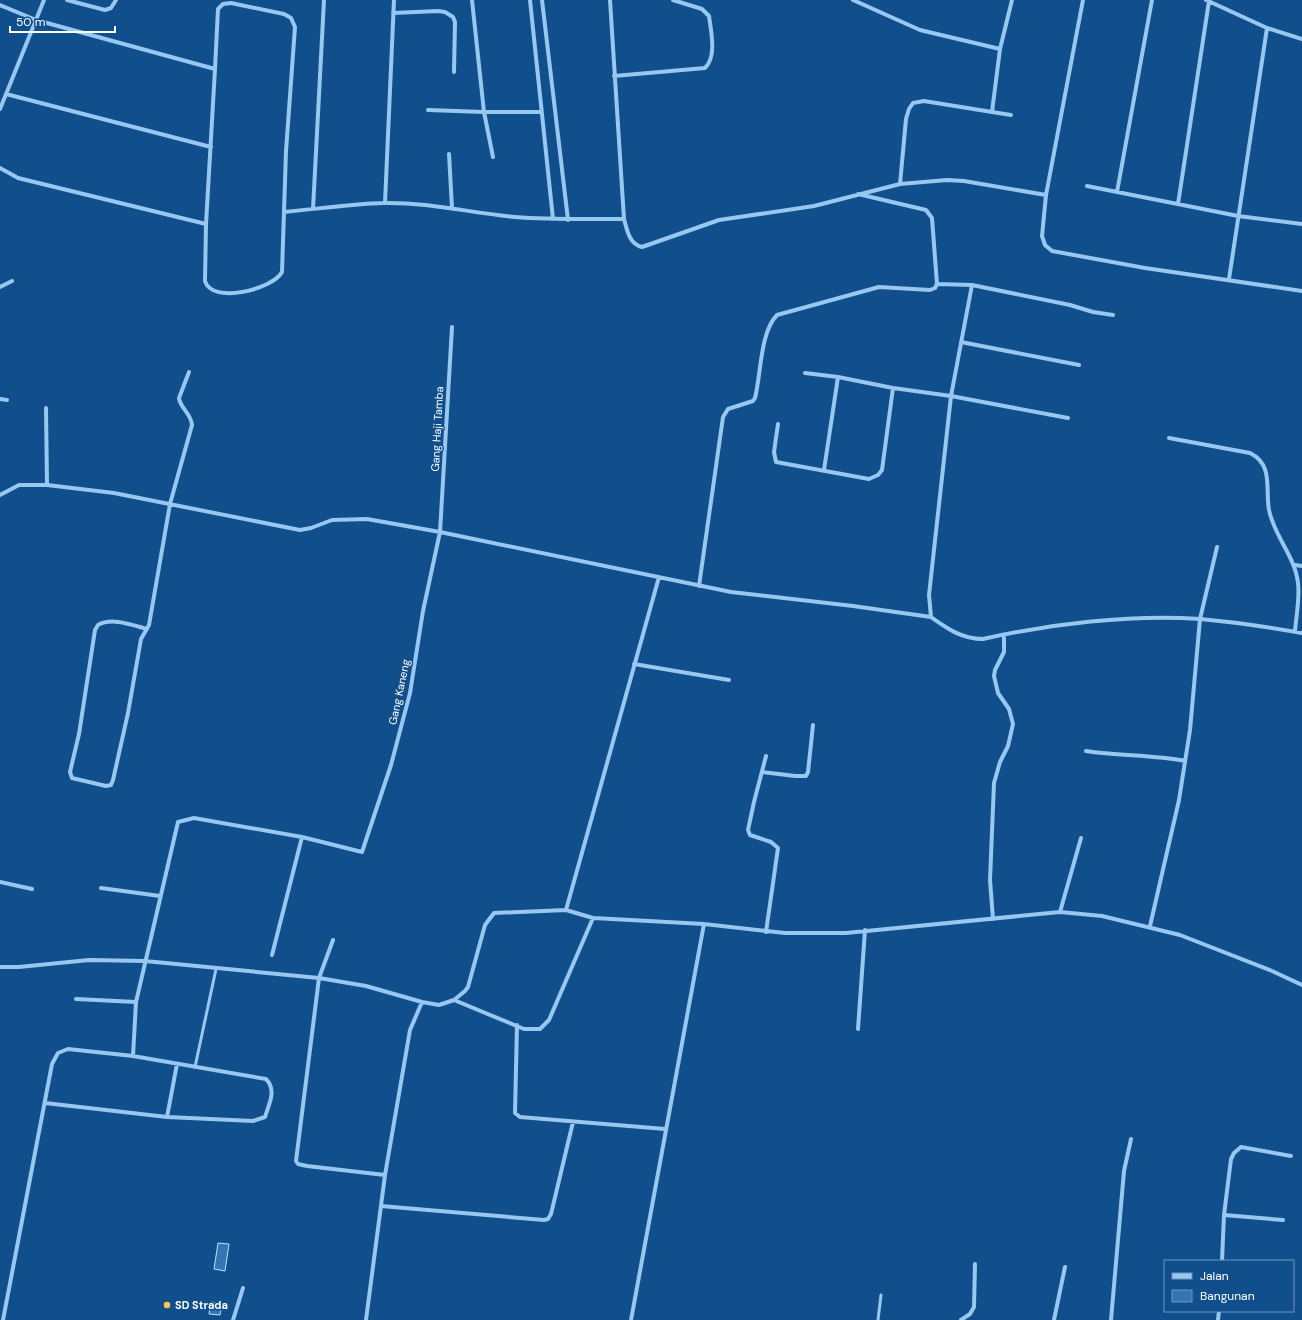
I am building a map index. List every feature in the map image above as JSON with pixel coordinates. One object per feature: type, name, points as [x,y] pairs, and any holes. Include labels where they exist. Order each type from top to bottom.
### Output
[{"type":"street","points":[[0,109],[44,0]]},
{"type":"street","points":[[67,0],[105,10],[112,8],[116,0]]},
{"type":"street","points":[[313,209],[324,0]]},
{"type":"street","points":[[385,203],[394,0]]},
{"type":"street","points":[[472,0],[484,112],[492,157]]},
{"type":"street","points":[[530,0],[553,219]]},
{"type":"street","points":[[542,0],[568,220]]},
{"type":"street","points":[[610,0],[624,218],[632,242],[642,247],[719,220],[814,206],[900,184],[964,180],[1046,195]]},
{"type":"street","points":[[614,76],[705,68],[710,64],[712,57],[709,16],[702,9],[673,0]]},
{"type":"street","points":[[853,0],[920,30],[1000,49]]},
{"type":"street","points":[[992,112],[1000,49],[1012,0]]},
{"type":"street","points":[[1083,0],[1046,195],[1042,236],[1045,245],[1052,251],[1146,268],[1229,279],[1302,291]]},
{"type":"street","points":[[1117,192],[1152,0]]},
{"type":"street","points":[[1178,204],[1207,1],[1267,28],[1302,39]]},
{"type":"street","points":[[231,3],[284,14],[291,18],[295,27],[286,151],[282,272],[280,277],[274,281],[242,293],[222,292],[206,285],[206,224],[215,68],[218,9],[223,4],[231,3]]},
{"type":"street","points":[[0,5],[36,20],[215,68]]},
{"type":"street","points":[[393,13],[438,11],[445,12],[453,17],[455,22],[454,72]]},
{"type":"street","points":[[1229,279],[1267,28]]},
{"type":"street","points":[[6,94],[211,147]]},
{"type":"street","points":[[900,184],[906,119],[909,109],[913,103],[924,101],[1011,115]]},
{"type":"street","points":[[428,110],[541,112]]},
{"type":"street","points":[[449,154],[452,208]]},
{"type":"street","points":[[0,168],[18,178],[206,224]]},
{"type":"street","points":[[1087,186],[1238,216],[1302,224],[1302,221]]},
{"type":"street","points":[[699,586],[723,418],[728,409],[753,401],[755,398],[766,334],[772,320],[777,315],[879,287],[930,290],[935,288],[937,284],[932,218],[930,214],[926,210],[857,194]]},
{"type":"street","points":[[284,212],[330,206],[385,203],[452,208],[514,216],[568,220],[624,218]]},
{"type":"street","points":[[0,287],[12,281]]},
{"type":"street","points":[[937,284],[972,285],[1070,305],[1093,312],[1113,315]]},
{"type":"street","points":[[931,618],[929,595],[951,396],[972,285]]},
{"type":"street","name":"Gang Haji Tamba","points":[[440,532],[452,327]]},
{"type":"street","points":[[961,342],[1079,366]]},
{"type":"street","points":[[147,628],[107,621],[98,625],[95,630],[79,734],[70,772],[72,778],[106,786],[111,785],[128,713],[141,639],[147,628],[170,504],[192,425],[189,414],[180,402],[179,398],[189,372]]},
{"type":"street","points":[[805,373],[951,396],[1068,418]]},
{"type":"street","points":[[824,470],[838,377]]},
{"type":"street","points":[[778,424],[774,452],[776,462],[870,479],[878,475],[882,470],[893,388]]},
{"type":"street","points":[[0,399],[7,400]]},
{"type":"street","points":[[46,408],[47,485]]},
{"type":"street","points":[[1169,438],[1250,453],[1258,457],[1267,476],[1269,509],[1278,538],[1295,565],[1298,596],[1295,632]]},
{"type":"street","points":[[0,495],[19,485],[47,485],[114,493],[300,530],[311,528],[332,520],[367,519],[440,532],[731,592],[853,606],[931,618],[952,632],[971,639],[983,639],[1092,621],[1175,618],[1200,619],[1302,633]]},
{"type":"street","name":"Gang Kaneng","points":[[302,837],[362,852],[391,765],[410,693],[423,611],[440,532]]},
{"type":"street","points":[[1150,926],[1179,800],[1186,761],[1200,619],[1217,547]]},
{"type":"street","points":[[1295,565],[1302,566]]},
{"type":"street","points":[[566,910],[659,577]]},
{"type":"street","points":[[993,919],[990,880],[994,783],[1000,762],[1008,746],[1013,724],[1009,709],[998,693],[994,676],[995,670],[1004,652],[1004,635]]},
{"type":"street","points":[[634,664],[729,680]]},
{"type":"street","points":[[762,772],[806,776],[808,772],[813,724]]},
{"type":"street","points":[[1086,752],[1127,756],[1160,757],[1186,761]]},
{"type":"street","points":[[766,756],[748,830],[750,835],[771,842],[778,848],[766,932]]},
{"type":"street","points":[[133,1056],[136,1002],[178,822],[194,818],[302,837],[272,955]]},
{"type":"street","points":[[1060,912],[1081,838]]},
{"type":"street","points":[[0,882],[32,888]]},
{"type":"street","points":[[101,888],[160,896]]},
{"type":"street","points":[[0,967],[19,967],[89,960],[145,961],[319,978],[366,986],[422,1002],[439,1005],[454,1000],[468,987],[485,925],[490,916],[502,912],[566,910],[593,918],[704,924],[766,932],[846,933],[1060,912],[1102,916],[1150,926],[1272,971],[1302,985]]},
{"type":"street","points":[[454,1000],[524,1029],[540,1029],[549,1020],[593,918]]},
{"type":"street","points":[[631,1320],[704,924]]},
{"type":"street","points":[[858,1029],[865,930]]},
{"type":"street","points":[[333,940],[319,978],[296,1160],[298,1164],[307,1166],[385,1175]]},
{"type":"street","points":[[76,999],[136,1002]]},
{"type":"street","points":[[366,1320],[385,1175],[410,1030],[422,1002]]},
{"type":"street","points":[[517,1025],[515,1113],[527,1119],[665,1129]]},
{"type":"street","points":[[3,1320],[53,1059],[62,1051],[68,1049],[133,1056],[266,1079],[271,1084],[272,1094],[264,1117],[253,1121],[167,1117],[45,1103]]},
{"type":"street","points":[[167,1117],[177,1064]]},
{"type":"street","points":[[382,1206],[544,1220],[548,1219],[551,1214],[573,1122]]},
{"type":"street","points":[[1111,1320],[1124,1171],[1131,1139]]},
{"type":"street","points":[[1222,1260],[1224,1215],[1231,1159],[1234,1153],[1239,1148],[1291,1156]]},
{"type":"street","points":[[1224,1215],[1283,1220]]},
{"type":"street","points":[[961,1320],[970,1314],[974,1307],[976,1264]]},
{"type":"street","points":[[1054,1320],[1065,1267]]},
{"type":"street","points":[[233,1320],[243,1288]]},
{"type":"lane","points":[[195,1067],[216,969]]},
{"type":"lane","points":[[878,1320],[881,1295]]},
{"type":"building","points":[[218,1243],[229,1244],[225,1271],[214,1269]]},
{"type":"building","points":[[211,1302],[222,1304],[220,1315],[209,1314]]},
{"type":"place","name":"SD Strada","points":[[167,1305]]}]
